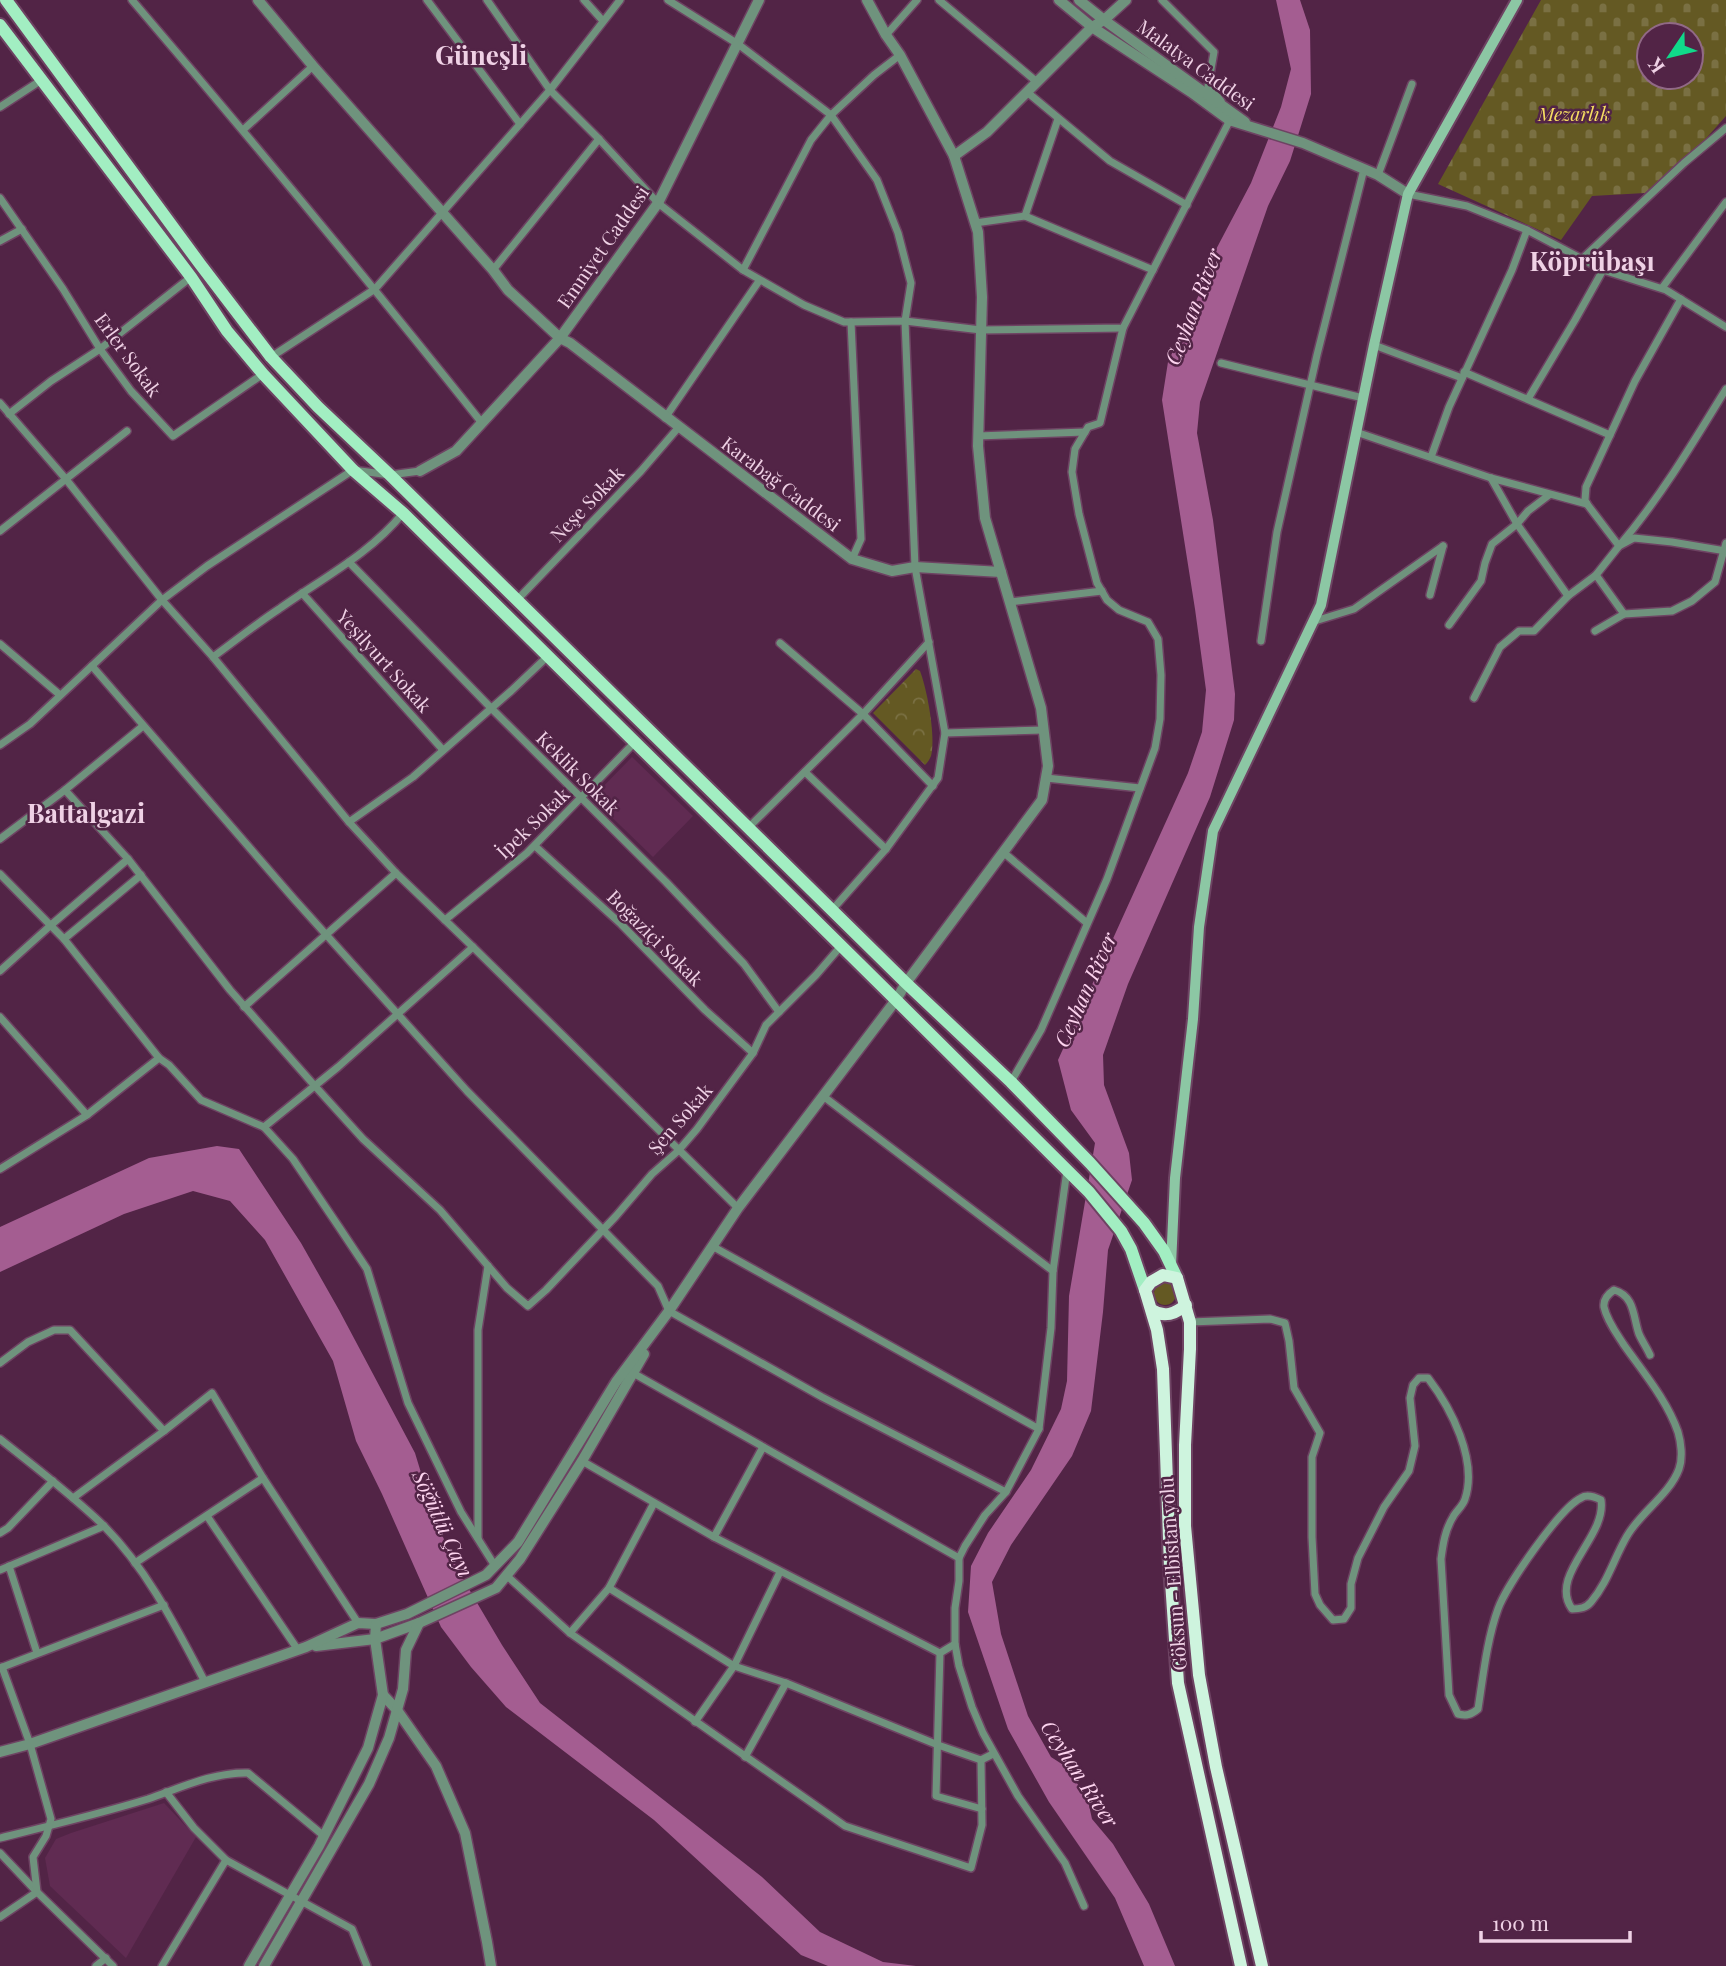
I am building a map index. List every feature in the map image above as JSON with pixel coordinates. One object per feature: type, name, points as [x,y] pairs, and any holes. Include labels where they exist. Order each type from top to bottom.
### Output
[{"type":"highway","points":[[1146,1290],[1163,1275],[1177,1278]]},
{"type":"highway","name":"Göksun - Elbistan yolu","points":[[1177,1278],[1190,1322],[1185,1526],[1199,1675],[1216,1768],[1262,1966]]},
{"type":"highway","name":"Göksun - Elbistan yolu","points":[[1146,1290],[1163,1369],[1170,1567],[1178,1683],[1241,1966]]},
{"type":"highway","points":[[1152,1310],[1165,1315],[1186,1305]]},
{"type":"main road","name":"Göksun - Elbistan yolu","points":[[6,0],[271,357],[318,407],[906,984],[1011,1082],[1130,1205],[1164,1251],[1177,1278]]},
{"type":"main road","points":[[1171,1265],[1175,1178],[1193,1019],[1199,927],[1213,831],[1321,605],[1408,194],[1517,0]]},
{"type":"main road","name":"Göksun - Elbistan yolu","points":[[0,25],[191,277],[227,331],[263,374],[353,470],[403,513],[1089,1192],[1121,1231],[1146,1290]]},
{"type":"street","points":[[132,0],[375,289],[482,423]]},
{"type":"street","name":"Karabağ Caddesi","points":[[258,0],[508,290],[565,341],[665,418],[852,559],[892,571],[915,567],[1001,572]]},
{"type":"street","points":[[427,0],[520,124]]},
{"type":"street","points":[[486,0],[550,90],[659,203],[743,270],[804,305],[844,322],[905,321],[981,330],[1123,328]]},
{"type":"street","points":[[584,0],[603,21]]},
{"type":"street","points":[[271,357],[375,289],[550,90],[620,0]]},
{"type":"street","points":[[668,0],[738,44],[831,115],[877,180],[898,233],[911,283],[905,321],[915,567],[945,733],[938,778],[933,786],[886,849],[832,910]]},
{"type":"street","name":"Emniyet Caddesi","points":[[420,471],[456,451],[565,341],[659,203],[759,0]]},
{"type":"street","points":[[0,1752],[30,1744],[302,1648],[358,1623],[376,1624],[407,1614],[486,1575],[518,1542],[616,1382],[669,1311],[738,1208],[897,1000],[906,984],[1042,800],[1048,766],[1041,708],[985,518],[978,436],[981,330],[978,232],[954,156],[867,0]]},
{"type":"street","points":[[886,35],[917,0]]},
{"type":"street","points":[[939,0],[1037,82]]},
{"type":"street","points":[[1059,0],[1092,27],[1231,117],[1260,131],[1303,142],[1378,174],[1408,194],[1467,206],[1527,230],[1603,270],[1662,288],[1726,327]]},
{"type":"street","name":"Malatya Caddesi","points":[[1079,0],[1231,117]]},
{"type":"street","points":[[954,156],[987,132],[1092,27],[1126,0]]},
{"type":"street","points":[[1162,0],[1214,52],[1208,86],[1231,117]]},
{"type":"street","points":[[743,270],[811,140],[831,115],[900,55]]},
{"type":"street","points":[[243,130],[313,66]]},
{"type":"street","points":[[0,107],[40,81]]},
{"type":"street","points":[[1378,174],[1412,84]]},
{"type":"street","points":[[1027,92],[1110,161],[1187,205]]},
{"type":"street","points":[[1011,1082],[1041,1030],[1107,879],[1155,748],[1160,719],[1161,674],[1158,639],[1148,622],[1119,610],[1107,600],[1097,583],[1079,514],[1072,472],[1075,449],[1088,427],[1100,424],[1123,328],[1231,117]]},
{"type":"street","points":[[1025,216],[1058,119]]},
{"type":"street","points":[[1582,259],[1684,163],[1726,128]]},
{"type":"street","points":[[493,270],[599,139]]},
{"type":"street","points":[[1261,641],[1277,532],[1364,169]]},
{"type":"street","name":"Erler Sokak","points":[[0,198],[88,327],[100,349],[131,391],[173,436],[263,374]]},
{"type":"street","points":[[1662,288],[1726,202]]},
{"type":"street","points":[[975,223],[1025,216],[1153,270]]},
{"type":"street","points":[[0,241],[22,229]]},
{"type":"street","points":[[1432,457],[1449,407],[1512,270],[1527,230]]},
{"type":"street","points":[[1528,399],[1603,270]]},
{"type":"street","points":[[9,414],[51,381],[100,349],[191,277]]},
{"type":"street","points":[[665,418],[759,281]]},
{"type":"street","points":[[1619,546],[1587,505],[1586,487],[1635,381],[1681,299]]},
{"type":"street","points":[[850,322],[861,539],[852,559]]},
{"type":"street","points":[[1374,345],[1528,399],[1610,435]]},
{"type":"street","points":[[1221,363],[1363,398]]},
{"type":"street","points":[[1474,698],[1500,647],[1518,631],[1534,631],[1568,596],[1596,575],[1682,462],[1726,389]]},
{"type":"street","points":[[0,402],[349,822],[396,873],[738,1208]]},
{"type":"street","name":"Neşe Sokak","points":[[516,601],[641,471],[678,428]]},
{"type":"street","points":[[0,531],[127,431]]},
{"type":"street","points":[[978,436],[1085,432]]},
{"type":"street","points":[[1356,432],[1491,478],[1587,505]]},
{"type":"street","points":[[0,745],[30,724],[162,600],[207,566],[353,470],[390,475],[420,471]]},
{"type":"street","points":[[1491,478],[1517,524],[1568,596]]},
{"type":"street","points":[[1449,625],[1481,581],[1492,544],[1549,495]]},
{"type":"street","points":[[213,657],[349,562],[403,513]]},
{"type":"street","points":[[1595,631],[1624,614],[1672,611],[1692,601],[1715,582],[1725,548],[1634,538],[1619,546]]},
{"type":"street","points":[[1315,621],[1354,609],[1443,546],[1430,595]]},
{"type":"street","name":"Keklik Sokak","points":[[349,562],[666,882],[744,964],[779,1012]]},
{"type":"street","points":[[1596,575],[1624,614]]},
{"type":"street","points":[[1010,602],[1102,591]]},
{"type":"street","name":"Yeşilyurt Sokak","points":[[302,593],[443,750]]},
{"type":"street","points":[[748,828],[863,714],[929,642]]},
{"type":"street","points":[[780,643],[863,714],[933,786]]},
{"type":"street","points":[[0,644],[60,695]]},
{"type":"street","points":[[349,822],[413,778],[548,656]]},
{"type":"street","points":[[92,666],[326,935],[467,1091],[659,1286],[669,1311],[822,1397],[1006,1492]]},
{"type":"street","points":[[0,839],[143,726]]},
{"type":"street","points":[[945,733],[1043,730]]},
{"type":"street","name":"İpek Sokak","points":[[445,920],[534,846],[635,742]]},
{"type":"street","points":[[805,772],[886,849]]},
{"type":"street","points":[[1046,778],[1140,788]]},
{"type":"street","points":[[65,790],[128,859],[244,1007],[363,1139],[440,1210],[488,1266],[478,1330],[478,1539]]},
{"type":"street","name":"Boğaziçi Sokak","points":[[534,846],[621,925],[705,1010],[753,1053]]},
{"type":"street","points":[[1003,852],[1087,923]]},
{"type":"street","points":[[0,971],[128,859]]},
{"type":"street","points":[[244,1007],[396,873]]},
{"type":"street","points":[[0,874],[64,939],[159,1058],[169,1065],[201,1100],[264,1127],[293,1159],[367,1269],[408,1403],[461,1512],[495,1566]]},
{"type":"street","points":[[64,939],[141,875]]},
{"type":"street","name":"Şen Sokak","points":[[488,1266],[528,1306],[546,1290],[697,1129],[753,1053],[766,1025],[841,946]]},
{"type":"street","points":[[264,1127],[398,1015],[473,947]]},
{"type":"street","points":[[0,1017],[87,1115]]},
{"type":"street","points":[[0,1170],[87,1115],[159,1058]]},
{"type":"street","points":[[823,1096],[1054,1271]]},
{"type":"street","points":[[1067,1170],[1039,1429],[1006,1492],[985,1515],[959,1558],[955,1644],[972,1707],[993,1754],[1018,1797],[1065,1863],[1084,1906]]},
{"type":"street","points":[[712,1246],[1039,1429]]},
{"type":"street","points":[[1190,1322],[1270,1319],[1285,1323],[1294,1388],[1320,1433],[1312,1457],[1315,1594],[1320,1605],[1334,1620],[1344,1619],[1351,1608],[1351,1584],[1358,1558],[1384,1507],[1409,1471],[1415,1446],[1410,1398],[1413,1385],[1419,1378],[1428,1378],[1441,1396],[1458,1430],[1470,1475],[1465,1501],[1452,1517],[1444,1536],[1441,1559],[1449,1695],[1458,1714],[1465,1716],[1478,1709],[1498,1609],[1510,1583],[1560,1515],[1581,1497],[1594,1496],[1601,1500],[1602,1510],[1596,1525],[1567,1580],[1565,1592],[1568,1603],[1572,1609],[1581,1609],[1589,1605],[1607,1580],[1627,1535],[1672,1482],[1679,1469],[1682,1455],[1678,1432],[1666,1405],[1608,1319],[1605,1299],[1614,1290],[1621,1292],[1630,1302],[1640,1335],[1650,1355]]},
{"type":"street","points":[[302,1648],[375,1639],[419,1623],[496,1588],[520,1559],[582,1461],[669,1311]]},
{"type":"street","points":[[0,1363],[28,1342],[54,1330],[70,1330],[164,1431]]},
{"type":"street","points":[[633,1373],[959,1558]]},
{"type":"street","points":[[73,1499],[212,1394],[263,1478],[358,1623]]},
{"type":"street","points":[[0,1439],[104,1526],[135,1563],[164,1605],[205,1682]]},
{"type":"street","points":[[713,1537],[763,1447]]},
{"type":"street","points":[[582,1461],[713,1537],[940,1653]]},
{"type":"street","points":[[135,1563],[263,1478]]},
{"type":"street","points":[[0,1533],[53,1481]]},
{"type":"street","points":[[570,1633],[609,1588],[654,1503]]},
{"type":"street","points":[[207,1516],[302,1648]]},
{"type":"street","points":[[0,1570],[104,1526]]},
{"type":"street","points":[[9,1566],[37,1653]]},
{"type":"street","points":[[695,1722],[734,1666],[780,1572]]},
{"type":"street","points":[[506,1575],[570,1633],[845,1826],[971,1868],[982,1825],[981,1760]]},
{"type":"street","points":[[609,1588],[734,1666],[786,1683],[981,1760],[993,1754]]},
{"type":"street","points":[[37,1892],[33,1857],[46,1836],[51,1819],[30,1744],[1,1667],[164,1605]]},
{"type":"street","points":[[264,1966],[369,1784],[389,1738],[403,1689],[406,1650],[419,1623]]},
{"type":"street","points":[[249,1966],[324,1836],[368,1748],[383,1695],[375,1639],[376,1624]]},
{"type":"street","points":[[940,1653],[955,1644]]},
{"type":"street","points":[[940,1653],[936,1796],[982,1809]]},
{"type":"street","points":[[745,1756],[786,1683]]},
{"type":"street","points":[[383,1695],[397,1710],[436,1766],[465,1833],[491,1966]]},
{"type":"street","points":[[0,1838],[208,1778],[236,1773],[248,1773],[324,1836]]},
{"type":"street","points":[[166,1792],[194,1828],[226,1860],[352,1929],[367,1966]]},
{"type":"street","points":[[0,1853],[113,1966]]},
{"type":"street","points":[[162,1966],[226,1860]]},
{"type":"street","points":[[0,1917],[37,1892]]},
{"type":"street","points":[[96,1966],[106,1958]]},
{"type":"shaded area","points":[[632,757],[693,816],[653,857],[592,798]]},
{"type":"shaded area","points":[[164,1803],[196,1837],[126,1958],[50,1886],[45,1858],[56,1839]]},
{"type":"green space","name":"Mezarlık","points":[[1541,0],[1726,0],[1726,116],[1701,144],[1645,193],[1592,196],[1561,240],[1438,184]]},
{"type":"green space","points":[[916,669],[920,671],[923,679],[932,726],[931,756],[925,765],[873,713]]},
{"type":"green space","points":[[1161,1283],[1169,1283],[1176,1290],[1176,1298],[1169,1305],[1161,1305],[1154,1298],[1154,1290]]},
{"type":"water","name":"Ceyhan River","points":[[1276,0],[1300,0],[1310,30],[1311,94],[1290,161],[1268,206],[1200,402],[1197,433],[1213,520],[1235,694],[1234,720],[1210,797],[1128,984],[1103,1055],[1104,1085],[1129,1153],[1132,1180],[1108,1250],[1091,1411],[1072,1456],[1011,1545],[992,1582],[1001,1634],[1028,1716],[1051,1757],[1068,1768],[1087,1796],[1092,1819],[1113,1844],[1149,1904],[1175,1966],[1144,1966],[1115,1898],[1049,1802],[1008,1729],[968,1612],[971,1566],[988,1533],[1031,1470],[1061,1409],[1067,1381],[1069,1296],[1095,1143],[1071,1110],[1058,1060],[1188,773],[1202,732],[1206,690],[1162,400],[1168,362],[1202,288],[1212,257],[1251,183],[1281,107],[1291,69]]},
{"type":"water","points":[[217,1146],[239,1149],[301,1243],[415,1453],[436,1522],[460,1574],[540,1703],[762,1877],[820,1932],[883,1962],[916,1966],[828,1966],[801,1955],[654,1820],[506,1707],[441,1627],[356,1441],[333,1361],[265,1240],[230,1201],[193,1191],[124,1214],[0,1272],[0,1227],[149,1158]]},
{"type":"district","name":"Güneşli","points":[[481,56]]},
{"type":"district","name":"Köprübaşı","points":[[1592,262]]},
{"type":"district","name":"Battalgazi","points":[[86,814]]},
{"type":"water label","name":"Söğütlü Çayı","points":[[442,1524]]}]
